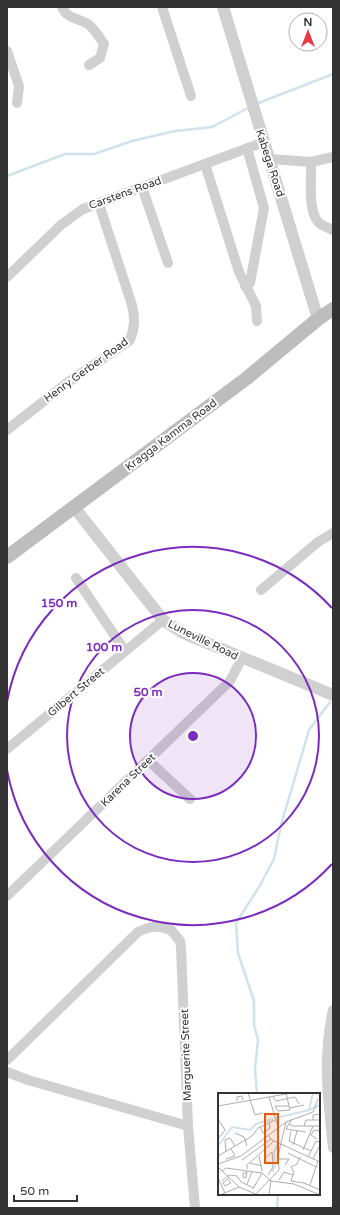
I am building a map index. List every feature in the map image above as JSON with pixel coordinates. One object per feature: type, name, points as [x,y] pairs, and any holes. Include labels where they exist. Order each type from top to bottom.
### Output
[{"type":"main road","name":"Kragga Kamma Road","points":[[7,557],[247,378],[318,319],[333,309]]},
{"type":"street","points":[[62,7],[70,17],[87,24],[92,28],[104,44],[100,58],[89,65]]},
{"type":"street","points":[[162,7],[191,96]]},
{"type":"street","name":"Kabega Road","points":[[223,7],[318,319]]},
{"type":"street","points":[[7,51],[20,91],[17,103]]},
{"type":"street","name":"Carstens Road","points":[[7,277],[62,224],[83,209],[247,148],[262,138]]},
{"type":"street","points":[[245,286],[250,283],[264,208],[247,148]]},
{"type":"street","points":[[270,159],[311,162],[333,157]]},
{"type":"street","points":[[311,162],[311,193],[315,217],[319,222],[333,230]]},
{"type":"street","points":[[205,164],[239,272],[256,306],[257,321]]},
{"type":"street","points":[[142,187],[168,263]]},
{"type":"street","name":"Henry Gerber Road","points":[[7,430],[67,383],[130,340],[135,320],[132,305],[99,204]]},
{"type":"street","name":"Luneville Road","points":[[74,507],[163,620],[183,633],[333,695]]},
{"type":"street","points":[[261,590],[318,542],[333,533]]},
{"type":"street","points":[[76,578],[125,651]]},
{"type":"street","name":"Gilbert Street","points":[[7,749],[163,620]]},
{"type":"street","name":"Karena Street","points":[[7,896],[230,681],[242,658]]},
{"type":"street","points":[[148,760],[190,799]]},
{"type":"street","name":"Marguerite Street","points":[[7,1060],[138,932],[147,927],[163,927],[171,930],[180,941],[181,947],[188,1126],[195,1208]]},
{"type":"street","points":[[333,1010],[329,1031],[326,1063],[331,1102],[333,1148]]},
{"type":"street","points":[[7,1072],[44,1085],[188,1126]]},
{"type":"waterway","points":[[256,104],[333,74]]},
{"type":"waterway","points":[[7,176],[65,154],[94,154],[132,141],[175,131],[212,127],[250,107]]},
{"type":"waterway","points":[[257,1093],[255,1069],[258,1040],[254,1025],[254,1001],[238,953],[236,923],[259,887],[274,859],[281,825],[309,730],[330,702]]},
{"type":"waterway","points":[[277,1208],[278,1195]]}]
